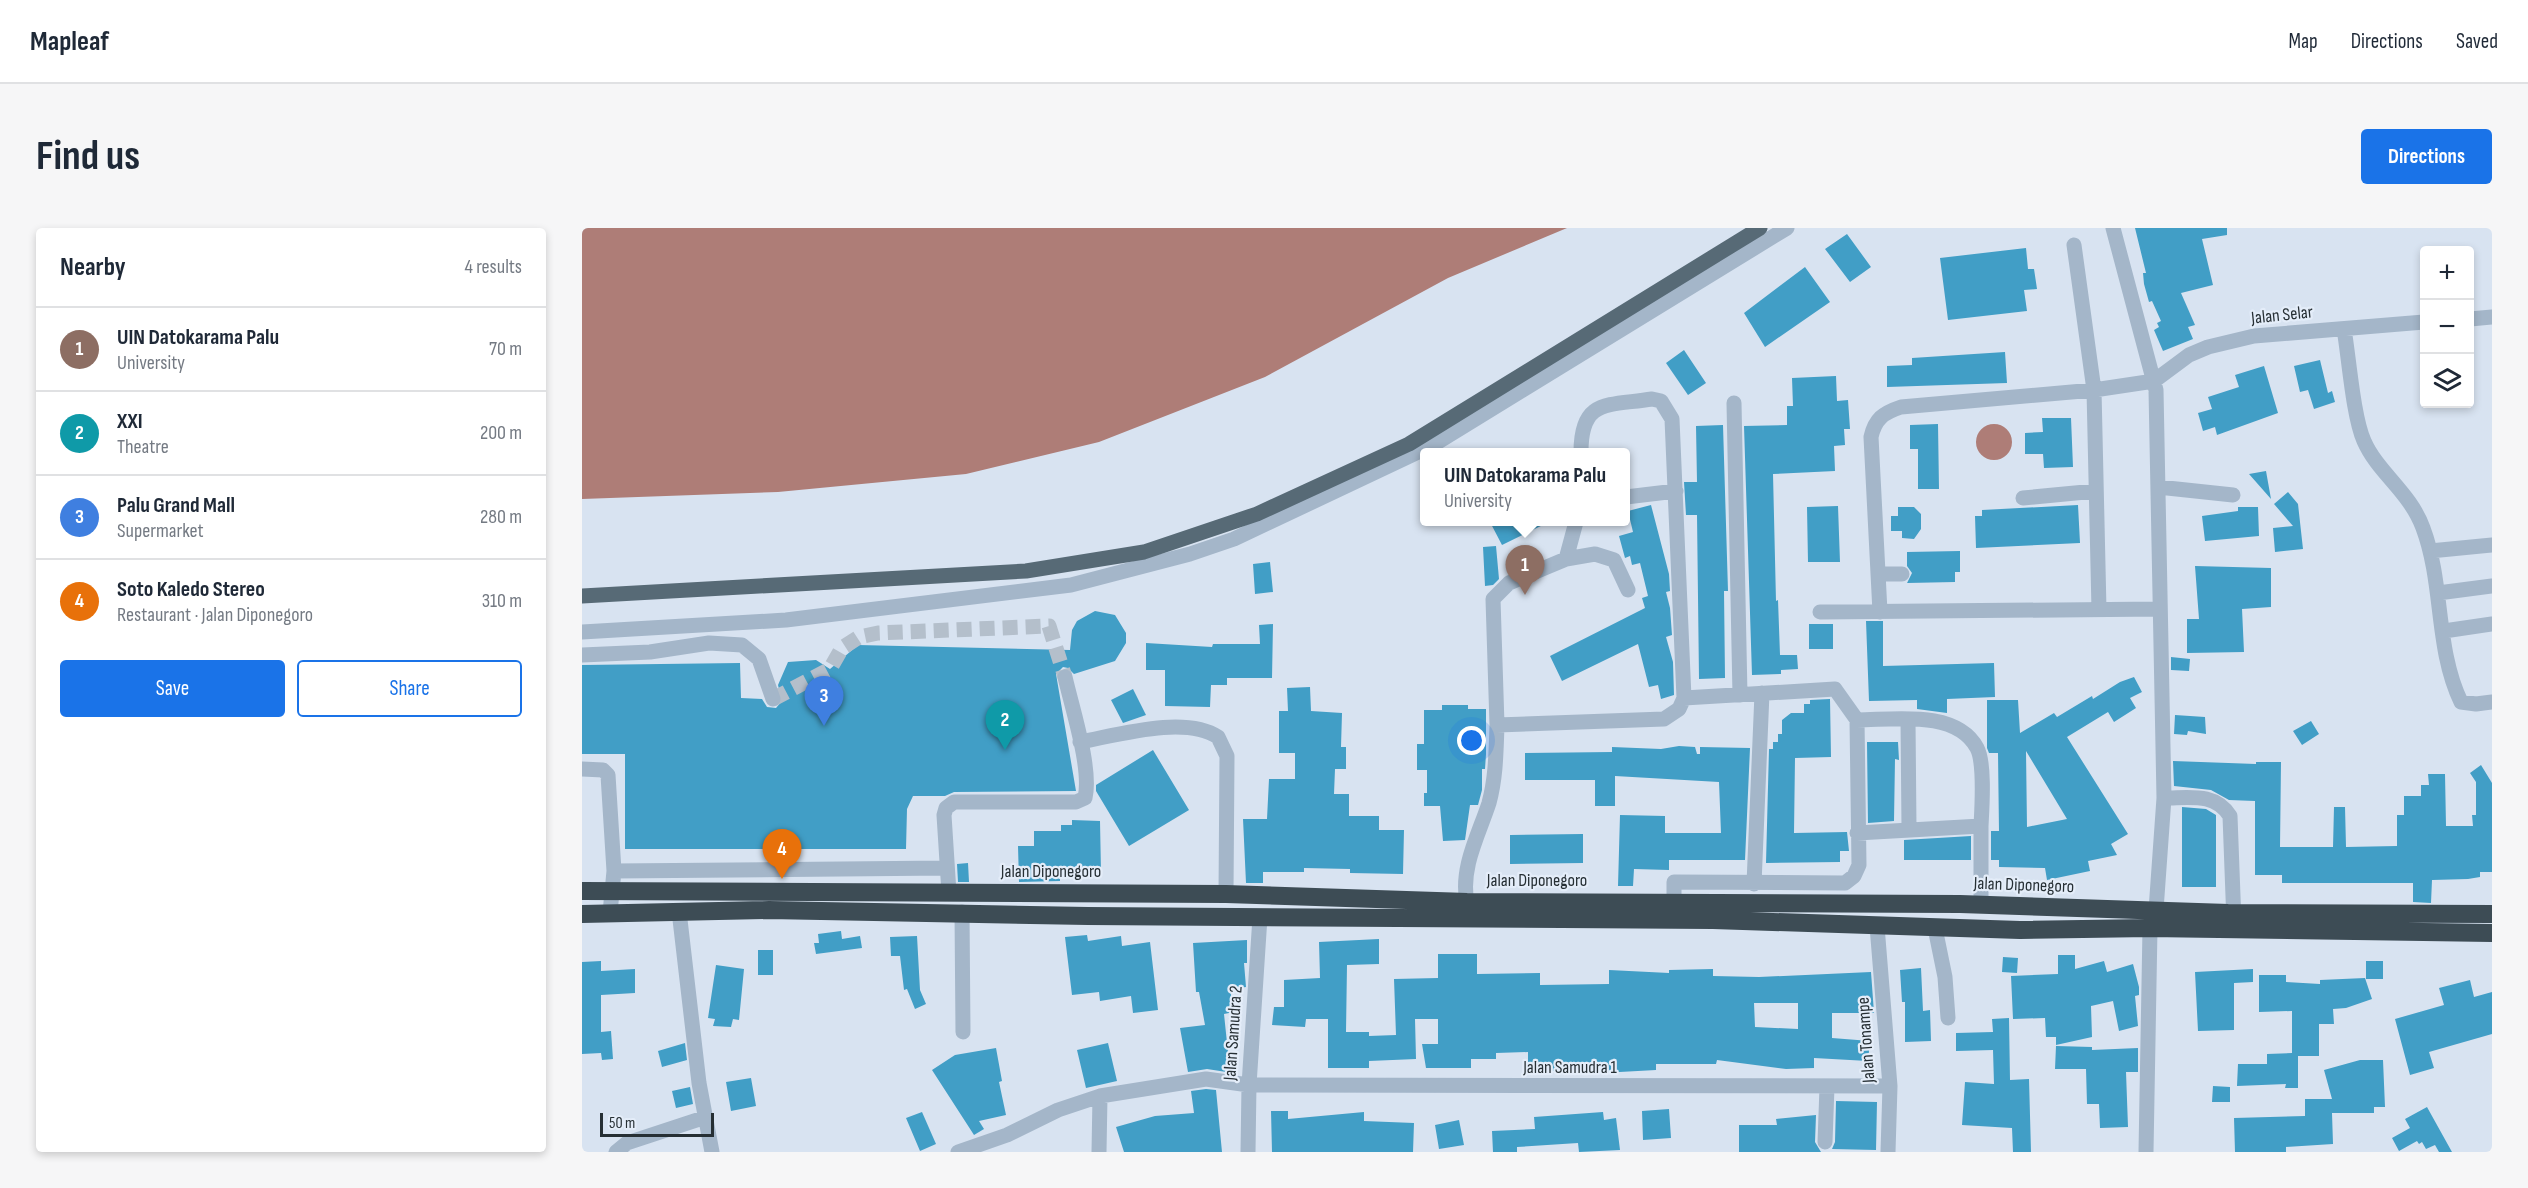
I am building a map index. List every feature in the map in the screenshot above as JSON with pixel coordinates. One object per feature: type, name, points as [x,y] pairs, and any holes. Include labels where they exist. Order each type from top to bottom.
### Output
[{"type":"highway","name":"Jalan Diponegoro","points":[[582,891],[1226,894],[1467,902],[1674,901],[1982,904],[2228,913],[2234,920],[2492,933]]},
{"type":"highway","points":[[1960,904],[1963,927]]},
{"type":"highway","name":"Jalan Diponegoro","points":[[582,914],[679,911],[962,912],[1260,917],[1713,920],[2020,930],[2150,928],[2234,920],[2492,914]]},
{"type":"main road","points":[[582,596],[1026,571],[1144,552],[1257,514],[1410,444],[1760,228]]},
{"type":"street","points":[[1427,448],[1787,228]]},
{"type":"street","points":[[2113,228],[2154,381],[2164,798],[2156,910]]},
{"type":"street","points":[[2074,245],[2094,390],[2099,610]]},
{"type":"street","points":[[2474,319],[2492,317]]},
{"type":"street","name":"Jalan Selar","points":[[2154,381],[2177,362],[2208,347],[2254,336],[2420,322]]},
{"type":"street","points":[[2344,329],[2364,440],[2378,464],[2396,482],[2423,527],[2438,593],[2451,682],[2461,702],[2476,704],[2492,702]]},
{"type":"street","points":[[1880,612],[1871,437],[1874,423],[1886,412],[1901,407],[2094,390],[2154,381]]},
{"type":"street","points":[[1497,725],[1664,718],[1679,709],[1684,698],[1672,419],[1661,401],[1652,399],[1599,407],[1590,413],[1584,423],[1582,448]]},
{"type":"street","points":[[1734,403],[1740,694]]},
{"type":"street","points":[[582,632],[786,620],[1071,585],[1190,554],[1233,538],[1420,451]]},
{"type":"street","points":[[2158,487],[2233,495]]},
{"type":"street","points":[[1630,497],[1676,491]]},
{"type":"street","points":[[2023,498],[2096,491]]},
{"type":"street","points":[[1566,559],[1575,526]]},
{"type":"street","points":[[2430,551],[2492,545]]},
{"type":"street","points":[[1467,902],[1471,851],[1488,804],[1496,770],[1493,599],[1509,583],[1566,559],[1595,554],[1614,560],[1628,590]]},
{"type":"street","points":[[1878,574],[1902,574]]},
{"type":"street","points":[[2438,593],[2492,586]]},
{"type":"street","points":[[1820,612],[2160,609]]},
{"type":"street","points":[[2444,631],[2492,624]]},
{"type":"street","points":[[582,655],[650,652],[709,643],[742,645],[759,659],[773,699]]},
{"type":"street","points":[[942,893],[944,815],[946,808],[954,802],[1076,802],[1084,798],[1087,788],[1080,742],[1065,677]]},
{"type":"street","points":[[1674,901],[1674,882],[1845,883],[1854,876],[1859,865],[1857,720],[1838,692],[1832,688],[1684,698]]},
{"type":"street","points":[[1754,884],[1762,693]]},
{"type":"street","points":[[1857,720],[1943,723],[1959,730],[1978,750],[1982,904]]},
{"type":"street","points":[[1908,720],[1909,828]]},
{"type":"street","points":[[1080,742],[1163,728],[1194,727],[1218,737],[1227,756],[1226,894]]},
{"type":"street","points":[[582,769],[603,770],[607,773],[614,871],[610,913]]},
{"type":"street","points":[[2164,798],[2206,798],[2224,807],[2230,816],[2234,920]]},
{"type":"street","points":[[1857,833],[1909,828],[1981,826]]},
{"type":"street","points":[[614,871],[941,868]]},
{"type":"street","points":[[679,911],[712,1152]]},
{"type":"street","points":[[962,912],[963,1032]]},
{"type":"street","name":"Jalan Samudra 2","points":[[1248,1152],[1249,1085],[1260,917]]},
{"type":"street","name":"Jalan Tonampe","points":[[1877,926],[1890,1086],[1888,1152]]},
{"type":"street","points":[[1935,928],[1945,977],[1948,1018]]},
{"type":"street","points":[[2146,1152],[2150,928]]},
{"type":"street","name":"Jalan Samudra 1","points":[[957,1152],[1007,1135],[1058,1110],[1100,1096],[1206,1079],[1249,1085],[1890,1086]]},
{"type":"street","points":[[1825,1142],[1827,1087]]},
{"type":"street","points":[[1099,1152],[1100,1096]]},
{"type":"street","points":[[616,1152],[627,1143],[706,1117]]},
{"type":"shaded area","points":[[582,228],[1567,228],[1448,278],[1265,377],[1099,442],[966,474],[778,492],[582,499]]},
{"type":"shaded area","points":[[1994,424],[2007,429],[2012,442],[2007,455],[1994,460],[1981,455],[1976,442],[1981,429]]},
{"type":"building","points":[[2135,228],[2227,228],[2227,235],[2202,239],[2213,285],[2181,293],[2195,325],[2188,327],[2193,339],[2163,351],[2154,330],[2159,327],[2157,323],[2161,321],[2152,301],[2149,302],[2144,284],[2143,273],[2146,273]]},
{"type":"building","points":[[1847,234],[1871,267],[1850,282],[1825,249]]},
{"type":"building","points":[[2026,248],[2028,269],[2034,269],[2037,289],[2024,290],[2027,311],[1948,320],[1940,258]]},
{"type":"building","points":[[1805,267],[1830,302],[1765,347],[1744,313]]},
{"type":"building","points":[[1684,350],[1706,383],[1688,395],[1666,363]]},
{"type":"building","points":[[2005,352],[2007,383],[1887,387],[1887,366],[1912,365],[1912,358]]},
{"type":"building","points":[[2320,360],[2328,393],[2332,391],[2335,402],[2314,409],[2308,390],[2300,392],[2294,366]]},
{"type":"building","points":[[2264,366],[2278,413],[2217,435],[2215,427],[2203,431],[2198,413],[2212,409],[2208,397],[2239,387],[2235,375]]},
{"type":"building","points":[[1836,376],[1837,401],[1848,400],[1850,429],[1844,429],[1845,445],[1834,446],[1835,471],[1773,474],[1776,601],[1778,600],[1780,655],[1797,655],[1798,669],[1781,670],[1781,674],[1752,675],[1744,426],[1787,425],[1787,406],[1793,406],[1792,378]]},
{"type":"building","points":[[2042,418],[2071,418],[2073,467],[2044,468],[2043,454],[2025,454],[2025,433],[2043,432]]},
{"type":"building","points":[[1938,424],[1939,489],[1918,489],[1918,449],[1910,449],[1910,425]]},
{"type":"building","points":[[1723,425],[1728,591],[1724,591],[1725,678],[1699,679],[1697,515],[1686,515],[1684,482],[1697,482],[1696,426]]},
{"type":"building","points":[[2266,471],[2271,499],[2249,474]]},
{"type":"building","points":[[2288,492],[2298,504],[2303,549],[2275,552],[2273,528],[2293,526],[2274,504]]},
{"type":"building","points":[[1651,505],[1669,574],[1670,591],[1666,592],[1672,635],[1666,637],[1673,662],[1674,695],[1661,699],[1658,685],[1649,687],[1638,644],[1562,681],[1550,656],[1645,608],[1642,598],[1648,596],[1640,563],[1632,565],[1630,556],[1625,558],[1619,536],[1633,532],[1630,510]]},
{"type":"building","points":[[2078,505],[2080,543],[1976,548],[1975,516],[1982,516],[1982,510]]},
{"type":"building","points":[[1838,506],[1840,562],[1808,562],[1807,507]]},
{"type":"building","points":[[1898,507],[1914,507],[1921,514],[1921,529],[1914,539],[1902,538],[1902,531],[1891,531],[1891,516],[1898,516]]},
{"type":"building","points":[[2238,507],[2258,507],[2259,536],[2205,541],[2202,516],[2238,511]]},
{"type":"building","points":[[1492,526],[1541,526],[1502,545]]},
{"type":"building","points":[[1496,546],[1499,579],[1493,585],[1485,586],[1483,547]]},
{"type":"building","points":[[1960,551],[1960,572],[1955,572],[1955,582],[1907,583],[1912,573],[1907,566],[1907,552]]},
{"type":"building","points":[[1270,562],[1273,592],[1255,594],[1253,564]]},
{"type":"building","points":[[2195,566],[2271,568],[2271,607],[2242,609],[2244,652],[2187,653],[2187,619],[2199,619]]},
{"type":"building","points":[[1095,611],[1115,615],[1126,633],[1126,643],[1115,661],[1074,674],[1068,668],[1063,667],[1056,674],[1076,791],[954,792],[945,796],[913,796],[907,809],[906,849],[625,849],[625,754],[582,754],[582,665],[740,663],[741,698],[762,699],[767,707],[776,708],[782,701],[778,685],[788,662],[816,660],[830,669],[858,645],[1070,650],[1072,630],[1077,621]]},
{"type":"building","points":[[1866,621],[1883,621],[1883,666],[1994,663],[1995,697],[1947,699],[1947,713],[1917,709],[1917,700],[1869,701]]},
{"type":"building","points":[[1273,624],[1272,678],[1227,678],[1227,685],[1211,685],[1210,707],[1165,706],[1165,670],[1146,670],[1146,643],[1212,647],[1213,644],[1260,644],[1259,625]]},
{"type":"building","points":[[1809,624],[1833,624],[1833,649],[1809,649]]},
{"type":"building","points":[[2171,657],[2190,659],[2189,671],[2171,670]]},
{"type":"building","points":[[2134,677],[2142,692],[2130,698],[2136,708],[2114,722],[2108,712],[2067,737],[2128,834],[2111,844],[2117,855],[2088,861],[2090,871],[2047,880],[2045,868],[1999,867],[1999,860],[1991,860],[1991,831],[1999,831],[1998,753],[1989,753],[1987,748],[1987,700],[2018,700],[2020,733],[2054,713],[2057,717],[2092,696],[2093,699],[2120,682]],"holes":[[[2026,751],[2067,819],[2027,827]]]},
{"type":"building","points":[[1310,687],[1311,711],[1342,713],[1341,747],[1346,747],[1346,769],[1335,769],[1334,794],[1349,794],[1349,816],[1379,816],[1379,830],[1404,830],[1403,874],[1350,873],[1350,869],[1304,868],[1304,872],[1263,872],[1263,883],[1246,883],[1243,819],[1267,819],[1269,779],[1295,779],[1295,753],[1279,753],[1279,711],[1288,711],[1287,688]]},
{"type":"building","points":[[1133,689],[1146,715],[1123,723],[1111,700]]},
{"type":"building","points":[[1830,699],[1831,757],[1795,758],[1794,833],[1847,832],[1849,851],[1840,851],[1840,862],[1766,863],[1769,749],[1773,749],[1773,742],[1778,742],[1778,734],[1782,734],[1782,720],[1791,713],[1804,713],[1804,704],[1810,704],[1810,700]]},
{"type":"building","points":[[1442,705],[1468,705],[1468,709],[1486,709],[1486,754],[1485,769],[1482,769],[1482,790],[1478,805],[1470,805],[1465,840],[1443,841],[1440,806],[1424,806],[1424,793],[1427,793],[1427,770],[1417,770],[1417,744],[1424,744],[1424,710],[1442,710]]},
{"type":"building","points":[[2175,715],[2205,717],[2206,734],[2188,731],[2187,735],[2174,734]]},
{"type":"building","points":[[2311,721],[2319,734],[2302,745],[2293,731]]},
{"type":"building","points":[[1867,742],[1898,742],[1899,760],[1895,759],[1894,821],[1868,823]]},
{"type":"building","points":[[1679,746],[1695,747],[1697,754],[1700,754],[1700,747],[1750,748],[1745,860],[1669,860],[1669,870],[1634,869],[1633,886],[1618,886],[1620,815],[1665,816],[1665,833],[1721,833],[1719,782],[1615,776],[1615,806],[1595,806],[1595,780],[1525,780],[1525,753],[1612,752],[1612,747],[1661,749]]},
{"type":"building","points":[[1153,750],[1189,810],[1129,846],[1096,791],[1096,785]]},
{"type":"building","points":[[2173,761],[2256,764],[2256,762],[2281,762],[2280,847],[2333,847],[2334,807],[2345,807],[2346,847],[2397,846],[2397,815],[2404,815],[2404,796],[2421,796],[2421,785],[2429,785],[2428,774],[2445,774],[2446,826],[2473,826],[2472,815],[2476,815],[2476,782],[2470,773],[2481,765],[2492,783],[2492,872],[2480,872],[2480,877],[2468,879],[2432,880],[2431,903],[2413,902],[2413,883],[2282,883],[2282,875],[2255,875],[2255,801],[2229,800],[2211,790],[2174,786]]},
{"type":"building","points":[[2182,807],[2206,809],[2216,815],[2216,887],[2182,887]]},
{"type":"building","points":[[1072,820],[1100,821],[1101,873],[1060,875],[1060,881],[1019,882],[1018,846],[1034,846],[1034,831],[1061,831],[1061,825],[1072,825]]},
{"type":"building","points":[[1583,834],[1583,863],[1510,864],[1510,835]]},
{"type":"building","points":[[1971,836],[1971,860],[1904,860],[1904,840]]},
{"type":"building","points":[[968,863],[969,882],[958,882],[957,864]]},
{"type":"building","points":[[841,931],[842,939],[860,936],[862,948],[816,954],[814,943],[819,943],[818,934]]},
{"type":"building","points":[[1087,935],[1088,941],[1121,936],[1122,946],[1150,942],[1158,1010],[1133,1013],[1131,996],[1100,1001],[1099,992],[1072,995],[1065,937]]},
{"type":"building","points":[[917,936],[920,990],[926,1004],[915,1009],[907,989],[904,990],[900,956],[891,956],[890,937]]},
{"type":"building","points":[[1379,939],[1379,964],[1347,965],[1346,1032],[1369,1032],[1369,1036],[1396,1035],[1394,979],[1438,978],[1438,954],[1477,954],[1477,974],[1540,973],[1540,985],[1609,984],[1609,970],[1669,973],[1669,970],[1713,969],[1713,976],[1759,977],[1871,972],[1874,1013],[1832,1013],[1832,1038],[1870,1041],[1868,1061],[1814,1058],[1814,1068],[1786,1069],[1717,1060],[1716,1064],[1656,1064],[1656,1070],[1583,1074],[1583,1071],[1528,1071],[1528,1052],[1496,1053],[1496,1059],[1471,1059],[1471,1068],[1426,1068],[1422,1044],[1438,1044],[1438,1019],[1415,1019],[1416,1059],[1369,1061],[1369,1068],[1328,1068],[1328,1019],[1306,1019],[1305,1027],[1272,1025],[1274,1007],[1284,1007],[1284,980],[1320,978],[1319,942]],"holes":[[[1754,1003],[1798,1003],[1798,1029],[1755,1027]]]},
{"type":"building","points":[[1247,940],[1247,963],[1244,963],[1246,987],[1230,989],[1234,1012],[1224,1014],[1229,1062],[1232,1061],[1233,1073],[1207,1069],[1188,1072],[1180,1028],[1205,1025],[1199,992],[1196,992],[1193,943]]},
{"type":"building","points":[[758,950],[773,950],[773,975],[758,975]]},
{"type":"building","points":[[2058,955],[2075,955],[2075,969],[2104,961],[2107,972],[2133,964],[2139,987],[2139,995],[2135,996],[2138,1026],[2119,1031],[2113,1001],[2091,1006],[2092,1037],[2056,1045],[2056,1037],[2046,1037],[2045,1018],[2013,1019],[2011,976],[2058,974]]},
{"type":"building","points":[[2003,957],[2018,958],[2017,973],[2002,972]]},
{"type":"building","points":[[601,961],[601,971],[635,969],[635,993],[601,995],[601,1032],[611,1031],[613,1059],[602,1060],[601,1053],[582,1054],[582,962]]},
{"type":"building","points":[[2366,961],[2383,961],[2383,979],[2366,979]]},
{"type":"building","points":[[716,965],[744,969],[739,1020],[733,1019],[731,1027],[713,1026],[715,1019],[708,1018]]},
{"type":"building","points":[[1921,968],[1923,1011],[1930,1010],[1931,1041],[1905,1042],[1905,1002],[1902,1002],[1900,970]]},
{"type":"building","points":[[2253,969],[2253,982],[2234,983],[2234,1030],[2198,1031],[2195,972]]},
{"type":"building","points":[[2259,975],[2286,975],[2286,982],[2320,984],[2320,980],[2365,978],[2372,999],[2346,1008],[2333,1009],[2334,1024],[2319,1024],[2319,1056],[2298,1056],[2298,1088],[2285,1088],[2286,1084],[2237,1086],[2238,1064],[2267,1064],[2267,1054],[2292,1053],[2292,1011],[2259,1012]]},
{"type":"building","points":[[2470,980],[2474,997],[2492,992],[2492,1034],[2429,1052],[2434,1068],[2410,1075],[2395,1019],[2444,1005],[2439,988]]},
{"type":"building","points":[[2009,1018],[2010,1080],[2029,1079],[2031,1152],[2013,1152],[2012,1128],[1962,1125],[1965,1082],[1994,1084],[1993,1050],[1956,1051],[1956,1033],[1993,1032],[1992,1019]]},
{"type":"building","points":[[685,1043],[687,1060],[662,1067],[658,1051]]},
{"type":"building","points":[[1108,1043],[1117,1081],[1086,1088],[1077,1050]]},
{"type":"building","points":[[2056,1046],[2092,1047],[2092,1050],[2138,1048],[2138,1072],[2126,1072],[2128,1127],[2100,1128],[2099,1104],[2087,1104],[2086,1069],[2055,1069]]},
{"type":"building","points":[[996,1048],[1002,1081],[999,1082],[1006,1115],[979,1121],[984,1129],[974,1135],[932,1070],[955,1055]]},
{"type":"building","points":[[2360,1060],[2383,1060],[2385,1107],[2374,1107],[2374,1113],[2332,1113],[2333,1144],[2286,1147],[2286,1152],[2235,1152],[2234,1118],[2305,1116],[2305,1099],[2332,1099],[2324,1070]]},
{"type":"building","points":[[751,1078],[756,1106],[731,1111],[726,1082]]},
{"type":"building","points":[[2213,1086],[2230,1087],[2230,1102],[2212,1102]]},
{"type":"building","points":[[690,1087],[693,1104],[676,1108],[672,1091]]},
{"type":"building","points":[[1216,1090],[1222,1152],[1124,1152],[1116,1127],[1155,1116],[1194,1113],[1191,1091]]},
{"type":"building","points":[[1836,1101],[1877,1102],[1876,1150],[1832,1149],[1835,1142]]},
{"type":"building","points":[[2427,1107],[2452,1152],[2439,1152],[2435,1145],[2426,1149],[2422,1142],[2419,1144],[2417,1141],[2399,1151],[2392,1138],[2410,1128],[2405,1119]]},
{"type":"building","points":[[1669,1109],[1671,1138],[1643,1140],[1642,1111]]},
{"type":"building","points":[[1271,1111],[1288,1111],[1288,1119],[1364,1112],[1364,1121],[1414,1123],[1413,1152],[1272,1152]]},
{"type":"building","points":[[922,1112],[936,1144],[920,1151],[906,1118]]},
{"type":"building","points":[[1603,1112],[1604,1120],[1616,1118],[1620,1150],[1579,1152],[1578,1143],[1517,1147],[1517,1152],[1493,1152],[1492,1131],[1535,1129],[1534,1117]]},
{"type":"building","points":[[1816,1115],[1815,1142],[1821,1152],[1739,1152],[1739,1125],[1777,1125],[1776,1119]]},
{"type":"building","points":[[1459,1120],[1464,1145],[1439,1149],[1435,1125]]},
{"type":"tunnel","points":[[773,699],[830,669],[842,648],[859,637],[878,633],[1049,626],[1065,677]]},
{"type":"place","name":"UIN Datokarama Palu","points":[[1525,595]]},
{"type":"place","name":"Palu Grand Mall","points":[[824,726]]},
{"type":"place","name":"XXI","points":[[1005,750]]},
{"type":"place","name":"Soto Kaledo Stereo","points":[[782,879]]}]
